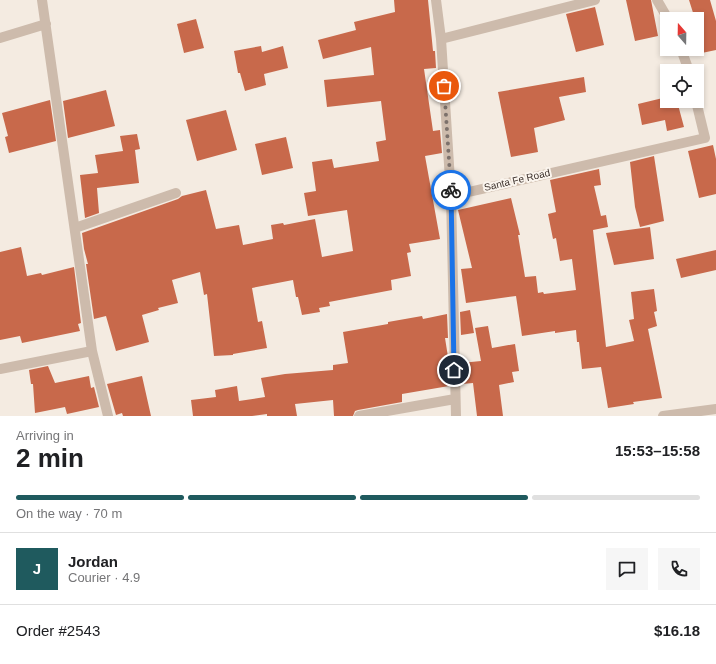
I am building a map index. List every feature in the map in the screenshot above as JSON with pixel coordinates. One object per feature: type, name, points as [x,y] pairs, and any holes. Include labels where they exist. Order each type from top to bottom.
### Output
[{"type":"street","points":[[42,0],[92,351],[108,416]]},
{"type":"street","points":[[436,0],[441,39],[451,196],[456,416]]},
{"type":"street","points":[[441,39],[595,0]]},
{"type":"street","points":[[657,0],[664,12]]},
{"type":"street","points":[[0,38],[46,24]]},
{"type":"street","name":"Santa Fe Road","points":[[451,196],[705,138],[698,108]]},
{"type":"street","points":[[74,228],[176,193]]},
{"type":"street","points":[[0,369],[92,351]]},
{"type":"street","points":[[359,416],[455,399]]},
{"type":"street","points":[[663,416],[716,409]]},
{"type":"building","points":[[394,0],[428,0],[436,68],[424,69],[433,131],[440,130],[442,153],[425,156],[440,239],[409,244],[411,252],[407,253],[411,276],[391,280],[392,290],[329,302],[330,306],[319,308],[320,312],[302,315],[298,297],[296,297],[293,280],[252,288],[258,322],[262,321],[267,348],[233,355],[214,356],[207,294],[204,295],[200,272],[172,280],[178,303],[158,308],[159,310],[142,315],[149,342],[116,351],[106,316],[94,319],[86,264],[88,264],[82,233],[178,199],[182,196],[206,190],[216,229],[239,225],[243,245],[273,239],[271,225],[283,223],[284,225],[315,219],[322,257],[353,251],[347,210],[308,216],[304,193],[316,191],[312,162],[332,159],[334,168],[379,161],[376,142],[386,140],[381,101],[327,107],[324,80],[374,75],[371,47],[323,59],[318,40],[356,30],[354,22],[395,12]]},
{"type":"building","points":[[626,0],[651,0],[658,36],[635,41]]},
{"type":"building","points":[[689,0],[710,0],[716,21],[716,50],[704,53],[704,12],[693,12]]},
{"type":"building","points":[[595,7],[604,45],[576,52],[566,14]]},
{"type":"building","points":[[196,19],[204,48],[184,53],[177,24]]},
{"type":"building","points":[[261,46],[262,52],[283,46],[288,68],[264,74],[266,85],[245,91],[240,73],[238,73],[234,51]]},
{"type":"building","points":[[584,77],[586,92],[559,97],[565,120],[534,128],[538,152],[511,157],[498,92]]},
{"type":"building","points":[[106,90],[115,126],[68,138],[63,101]]},
{"type":"building","points":[[660,99],[660,108],[679,108],[684,127],[667,131],[665,120],[642,125],[638,104]]},
{"type":"building","points":[[50,100],[56,141],[9,153],[5,137],[8,136],[2,113]]},
{"type":"building","points":[[226,110],[237,150],[197,161],[186,120]]},
{"type":"building","points":[[137,134],[140,149],[135,150],[139,183],[97,188],[99,213],[85,218],[80,175],[98,173],[95,155],[123,151],[120,136]]},
{"type":"building","points":[[286,137],[293,168],[262,175],[255,144]]},
{"type":"building","points":[[713,145],[716,159],[716,194],[699,198],[688,151]]},
{"type":"building","points":[[654,156],[664,221],[640,227],[635,207],[630,162]]},
{"type":"building","points":[[599,169],[601,185],[594,186],[601,216],[606,215],[608,227],[593,230],[606,347],[634,341],[629,320],[634,319],[631,292],[654,289],[657,311],[654,312],[657,326],[648,329],[662,398],[633,402],[634,404],[608,408],[601,367],[582,369],[576,330],[555,333],[555,331],[522,336],[516,296],[466,303],[461,269],[472,268],[458,210],[511,198],[520,235],[518,235],[525,277],[536,276],[538,293],[543,292],[544,294],[576,290],[572,259],[560,261],[556,238],[553,239],[548,214],[556,212],[550,180]]},
{"type":"building","points":[[650,227],[654,259],[614,265],[606,233]]},
{"type":"building","points":[[21,247],[27,276],[41,273],[42,275],[74,267],[81,323],[78,324],[80,331],[22,343],[20,336],[0,340],[0,252]]},
{"type":"building","points":[[716,250],[716,270],[681,278],[676,259]]},
{"type":"building","points":[[470,310],[474,333],[461,335],[460,312]]},
{"type":"building","points":[[447,314],[448,338],[445,338],[448,357],[449,386],[402,394],[402,402],[358,410],[355,411],[353,416],[334,416],[333,400],[295,404],[297,416],[267,416],[267,414],[252,416],[193,416],[191,400],[216,397],[215,390],[237,386],[239,401],[265,397],[261,378],[285,374],[333,370],[333,365],[348,363],[343,332],[422,316],[423,319]]},
{"type":"building","points":[[488,326],[492,348],[515,344],[519,371],[512,372],[514,382],[499,385],[503,416],[477,416],[473,383],[462,384],[461,363],[481,361],[475,328]]},
{"type":"building","points":[[48,366],[55,383],[89,376],[91,388],[94,387],[99,407],[67,414],[65,407],[35,413],[33,384],[31,384],[29,370]]},
{"type":"building","points":[[142,376],[151,416],[123,416],[122,413],[116,415],[107,384]]},
{"type":"way so far","points":[[444,86],[451,190]]},
{"type":"route","points":[[451,190],[454,370]]}]
